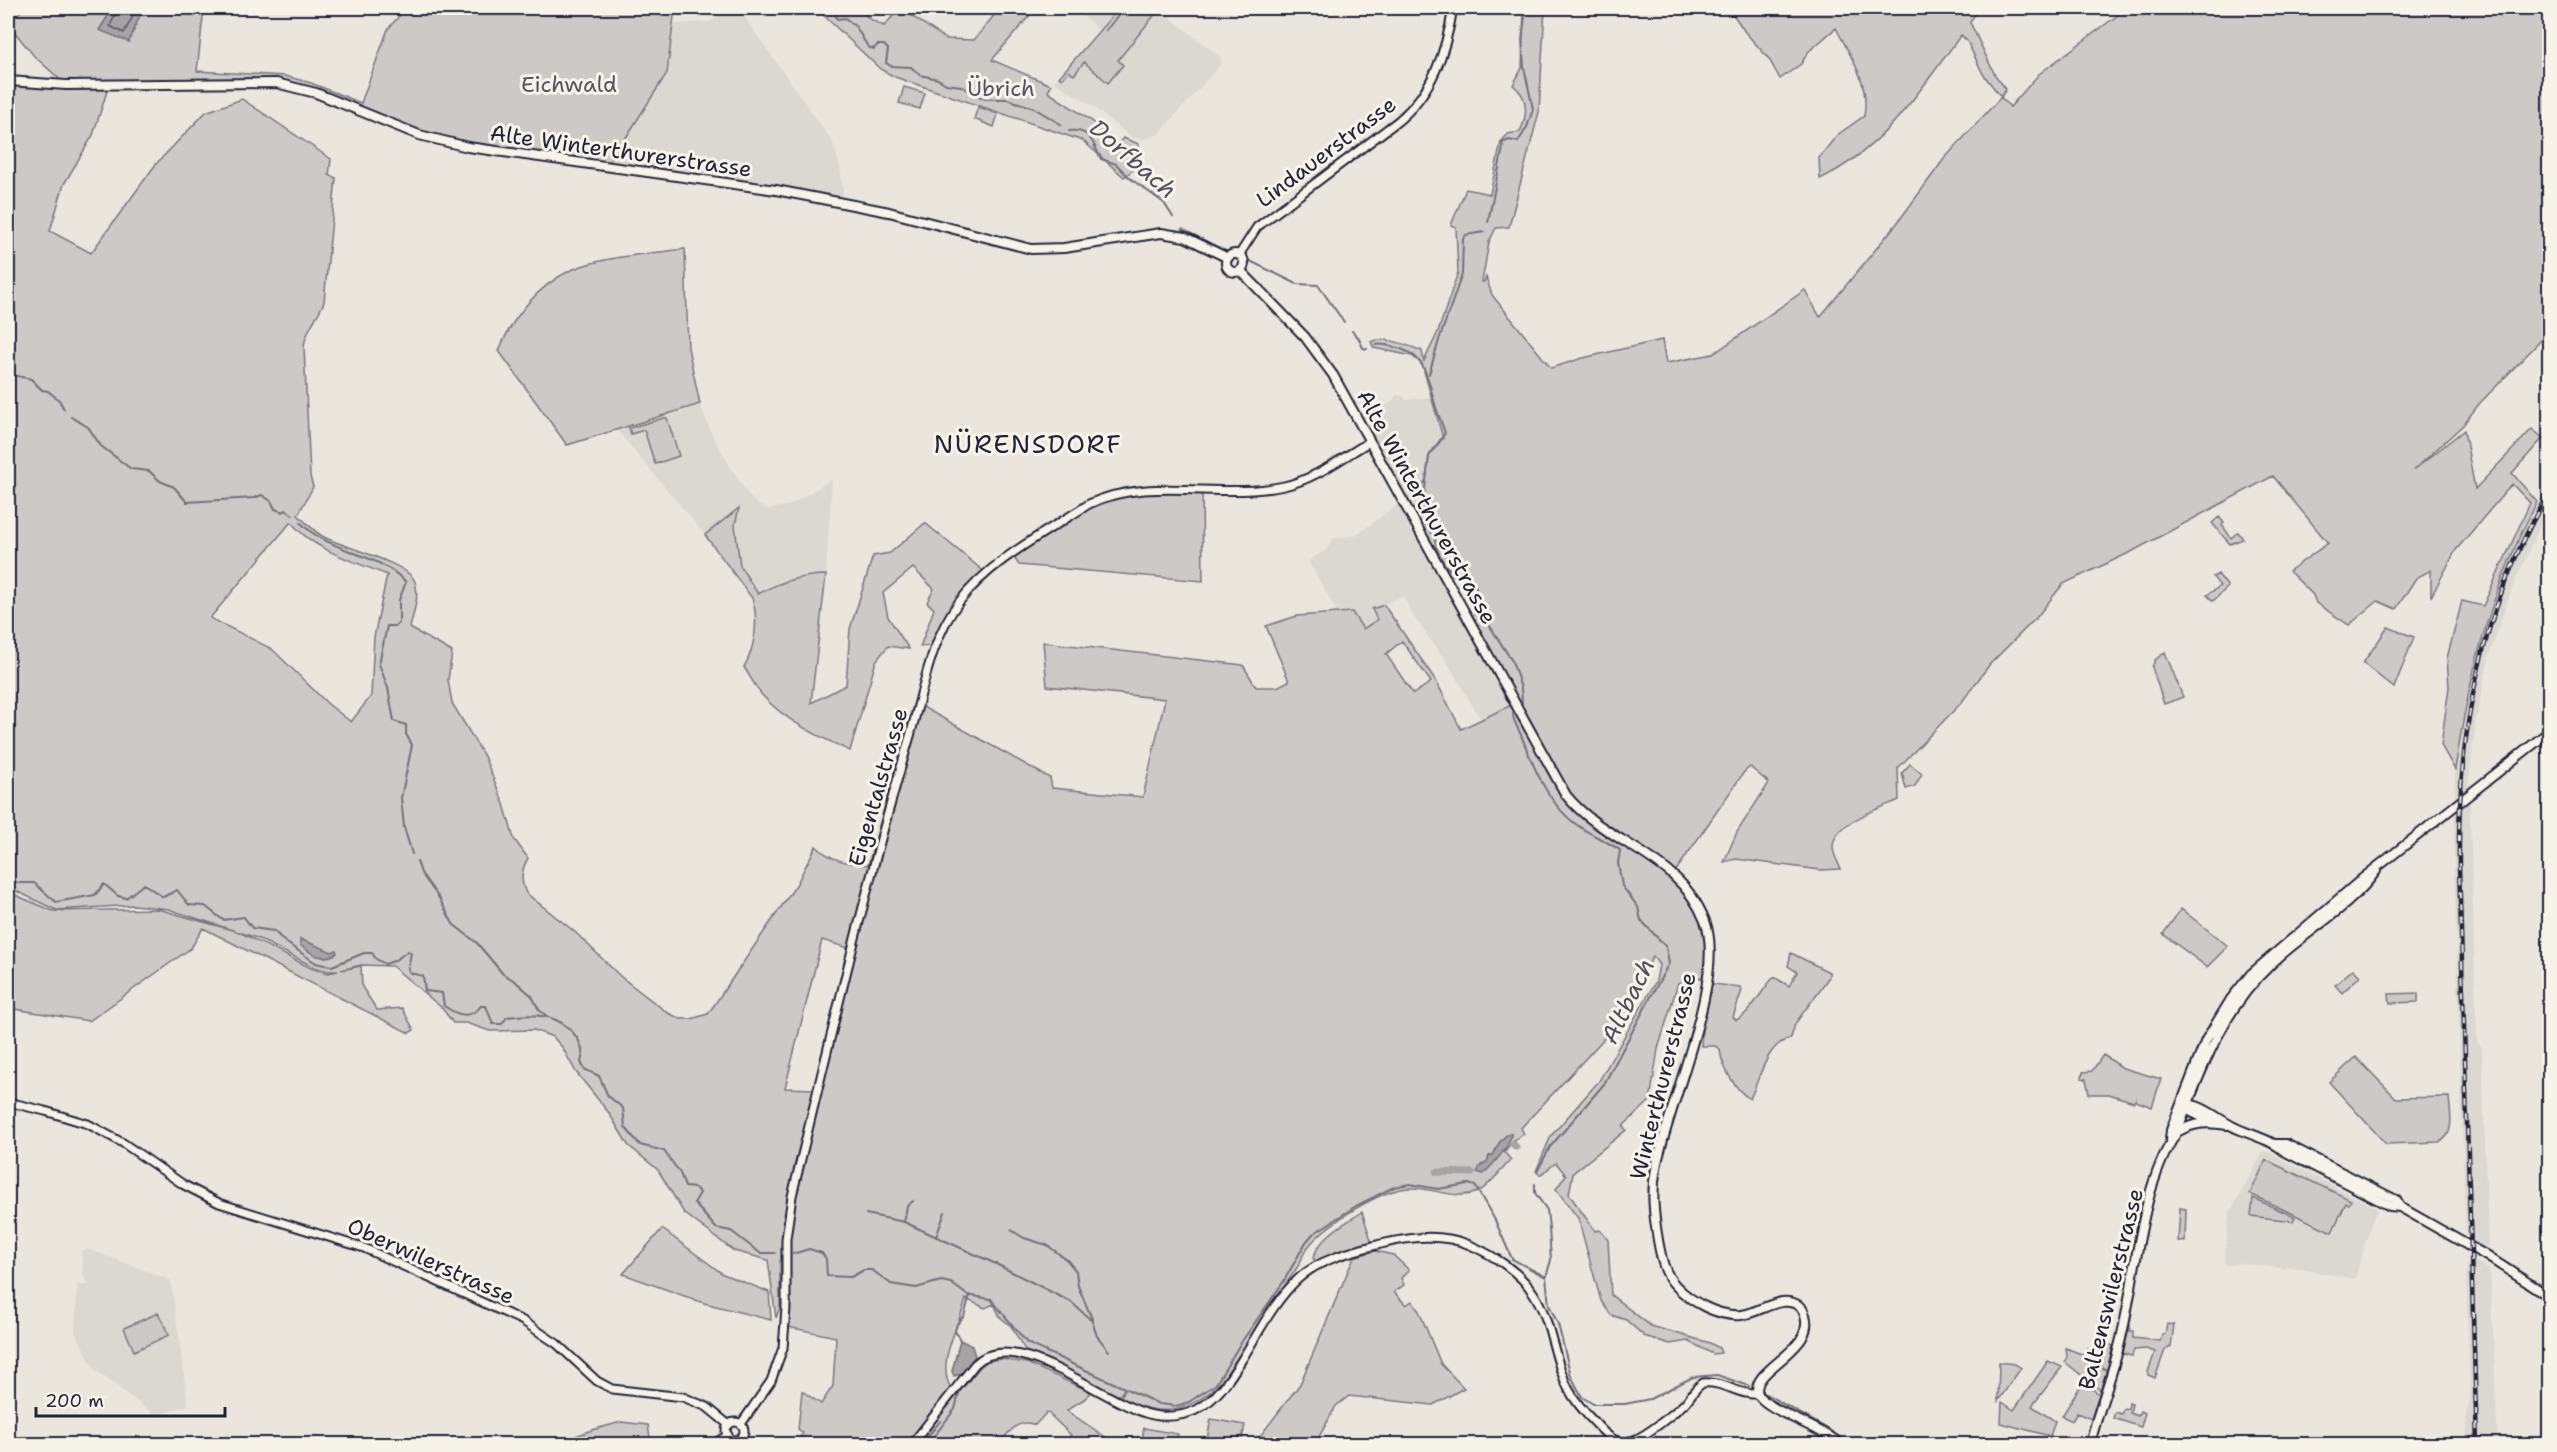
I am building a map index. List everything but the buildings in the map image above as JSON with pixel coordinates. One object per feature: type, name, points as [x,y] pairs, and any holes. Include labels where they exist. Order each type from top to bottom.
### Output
[{"type":"main road","name":"Alte Winterthurerstrasse","points":[[8,81],[66,85],[276,83],[316,93],[408,131],[468,147],[807,195],[916,218],[1031,249],[1064,248],[1161,233],[1185,237],[1228,258]]},
{"type":"main road","points":[[1233,254],[1239,255],[1244,262],[1241,271],[1235,273],[1229,270],[1226,264],[1228,258],[1233,254]]},
{"type":"main road","name":"Alte Winterthurerstrasse","points":[[1241,271],[1296,326],[1333,375],[1556,778]]},
{"type":"main road","name":"Baltenswilerstrasse","points":[[2090,1444],[2119,1348],[2142,1230],[2169,1144],[2171,1130],[2222,1027],[2258,976],[2349,901],[2376,871],[2550,731]]},
{"type":"main road","name":"Winterthurerstrasse","points":[[1556,778],[1566,795],[1584,813],[1637,847],[1673,875],[1690,893],[1707,925],[1710,941],[1707,976],[1692,1044],[1660,1150],[1653,1194],[1654,1210],[1665,1270],[1674,1284],[1687,1296],[1721,1313],[1734,1315],[1749,1313],[1787,1301],[1796,1303],[1804,1312],[1805,1330],[1797,1346],[1761,1378],[1757,1389],[1758,1394]]},
{"type":"main road","points":[[2184,1106],[2211,1122],[2232,1126]]},
{"type":"main road","points":[[2184,1106],[2218,1117],[2232,1126],[2276,1144],[2284,1151],[2390,1206],[2400,1206],[2485,1255],[2550,1297]]},
{"type":"main road","name":"Baltenswilerstrasse","points":[[2169,1144],[2177,1132],[2184,1106]]},
{"type":"main road","points":[[2177,1132],[2188,1126],[2211,1122]]},
{"type":"main road","points":[[1758,1394],[1765,1402],[1823,1432],[1840,1444]]},
{"type":"main road","points":[[2081,1444],[2090,1444]]},
{"type":"street","name":"Lindauerstrasse","points":[[1239,255],[1257,227],[1398,122],[1418,103],[1441,59],[1453,8]]},
{"type":"street","name":"Eigentalstrasse","points":[[741,1424],[765,1391],[779,1361],[785,1326],[786,1239],[792,1196],[883,829],[936,646],[950,615],[967,592],[987,574],[1089,504],[1104,497],[1129,491],[1282,486],[1309,477],[1369,442]]},
{"type":"street","name":"Oberwilerstrasse","points":[[8,1102],[87,1125],[123,1143],[184,1185],[219,1203],[373,1251],[524,1321],[557,1344],[597,1381],[612,1389],[683,1397],[707,1407],[729,1425]]},
{"type":"street","points":[[912,1444],[975,1364],[990,1353],[1012,1353],[1051,1366],[1148,1414],[1170,1416],[1190,1412],[1218,1394],[1286,1292],[1299,1278],[1312,1269],[1351,1252],[1417,1237],[1457,1240],[1484,1252],[1511,1270],[1527,1285],[1544,1314],[1571,1393],[1603,1432],[1615,1441],[1625,1442],[1640,1437],[1676,1411],[1703,1383],[1720,1383],[1749,1395],[1758,1394]]},
{"type":"street","points":[[733,1422],[741,1424],[744,1432],[741,1437],[734,1439],[728,1436],[726,1430],[729,1425],[733,1422]]},
{"type":"street","points":[[714,1444],[728,1436]]},
{"type":"street","points":[[741,1437],[748,1444]]},
{"type":"shaded area","points":[[732,8],[738,8],[832,141],[840,166],[843,190],[840,202],[603,167],[615,155],[667,73],[672,24],[710,22]]},
{"type":"shaded area","points":[[1082,8],[1158,8],[1220,57],[1222,63],[1159,134],[1146,139],[1132,138],[1091,105],[1054,82],[1099,30],[1078,12]]},
{"type":"shaded area","points":[[1396,395],[1404,396],[1406,400],[1431,397],[1443,438],[1429,456],[1426,480],[1422,485],[1424,522],[1418,528],[1516,703],[1481,720],[1447,662],[1415,619],[1403,596],[1373,609],[1377,620],[1363,629],[1352,612],[1338,613],[1308,561],[1326,550],[1334,538],[1356,535],[1402,501],[1356,419],[1392,402]]},
{"type":"shaded area","points":[[700,404],[710,430],[730,466],[750,497],[760,506],[769,509],[790,505],[832,479],[826,575],[805,575],[771,586],[758,595],[740,566],[735,525],[738,509],[705,535],[616,429]]},
{"type":"shaded area","points":[[2549,481],[2547,517],[2543,519],[2511,591],[2489,657],[2476,720],[2469,781],[2477,1042],[2482,1047],[2488,1246],[2483,1248],[2467,1238],[2465,1225],[2454,860],[2455,770],[2470,679],[2490,610],[2505,568]]},
{"type":"shaded area","points":[[2264,1150],[2378,1209],[2372,1221],[2355,1279],[2289,1267],[2284,1269],[2240,1263],[2228,1266],[2224,1263],[2229,1214]]},
{"type":"shaded area","points":[[81,1250],[91,1250],[171,1280],[188,1405],[156,1416],[95,1370],[75,1332],[77,1285],[88,1285],[83,1274]]},
{"type":"shaded area","points":[[2468,1257],[2490,1270],[2498,1444],[2467,1444],[2466,1414],[2470,1399],[2466,1274]]},
{"type":"green space","name":"Eichwald","points":[[23,8],[204,8],[197,71],[285,76],[311,83],[361,103],[388,29],[406,8],[675,8],[667,73],[615,155],[603,167],[444,142],[293,86],[109,85],[93,135],[64,184],[50,231],[91,253],[156,164],[206,112],[242,99],[331,159],[329,175],[336,178],[324,302],[309,330],[304,347],[310,476],[313,487],[298,515],[322,536],[389,563],[410,575],[415,582],[417,593],[410,628],[452,652],[448,680],[452,703],[484,756],[504,804],[514,839],[528,858],[522,875],[526,893],[575,932],[621,977],[668,1013],[681,1019],[691,1019],[708,1014],[796,885],[816,846],[827,855],[840,860],[868,865],[930,646],[920,647],[934,609],[927,602],[934,589],[913,568],[883,593],[888,617],[909,649],[888,646],[876,661],[850,751],[803,728],[781,713],[762,695],[744,667],[755,633],[752,598],[705,535],[739,508],[735,525],[740,566],[758,594],[790,580],[826,575],[811,703],[846,685],[850,629],[873,556],[890,553],[925,523],[987,574],[947,621],[919,705],[1050,778],[1052,788],[1143,797],[1165,699],[1047,686],[1043,642],[1243,665],[1256,687],[1277,687],[1289,681],[1266,626],[1297,616],[1352,612],[1363,629],[1377,620],[1372,609],[1384,605],[1436,681],[1461,729],[1516,703],[1469,619],[1479,610],[1475,590],[1469,579],[1443,573],[1418,528],[1424,522],[1422,485],[1426,480],[1429,456],[1443,438],[1422,364],[1412,356],[1374,348],[1371,342],[1389,340],[1410,346],[1422,351],[1424,361],[1438,332],[1458,272],[1456,227],[1451,225],[1466,189],[1490,194],[1501,142],[1508,134],[1520,132],[1525,119],[1524,100],[1513,85],[1522,68],[1524,8],[1545,8],[1539,112],[1509,227],[1496,228],[1489,242],[1482,282],[1486,277],[1492,295],[1551,368],[1583,358],[1662,340],[1666,363],[1713,354],[1805,290],[1820,317],[1898,222],[1944,159],[2001,97],[2010,107],[2039,74],[2118,15],[2124,8],[2549,8],[2549,332],[2479,404],[2463,425],[2414,470],[2464,430],[2475,489],[2532,429],[2543,438],[2512,473],[2537,502],[2507,567],[2484,633],[2467,700],[2455,770],[2441,745],[2449,687],[2447,658],[2462,601],[2483,606],[2530,503],[2512,484],[2456,550],[2431,597],[2431,570],[2416,578],[2396,609],[2378,601],[2349,625],[2316,603],[2313,595],[2289,571],[2328,543],[2273,476],[2131,552],[2063,584],[2036,618],[1990,664],[1961,703],[1898,768],[1899,800],[1859,818],[1835,838],[1833,847],[1841,869],[1820,870],[1736,859],[1724,862],[1737,832],[1769,783],[1750,767],[1744,772],[1673,875],[1707,925],[1707,976],[1678,983],[1658,1049],[1650,1101],[1623,1126],[1626,1130],[1573,1173],[1569,1194],[1595,1231],[1600,1230],[1608,1240],[1611,1295],[1651,1326],[1710,1343],[1719,1348],[1721,1353],[1713,1354],[1688,1341],[1670,1344],[1644,1336],[1626,1320],[1611,1315],[1601,1301],[1578,1218],[1556,1189],[1566,1175],[1556,1163],[1540,1175],[1536,1171],[1551,1136],[1599,1081],[1656,981],[1659,965],[1653,956],[1628,1006],[1610,1032],[1521,1128],[1524,1134],[1514,1140],[1504,1152],[1511,1160],[1482,1190],[1462,1195],[1414,1188],[1402,1189],[1372,1200],[1341,1218],[1316,1238],[1307,1249],[1222,1381],[1199,1400],[1187,1406],[1162,1410],[1135,1405],[1121,1398],[1125,1388],[1119,1396],[1026,1352],[1011,1326],[1000,1317],[994,1304],[985,1308],[966,1299],[947,1357],[947,1380],[952,1390],[908,1444],[796,1444],[803,1433],[798,1429],[802,1391],[821,1404],[833,1386],[836,1337],[788,1327],[788,1260],[780,1261],[780,1307],[776,1318],[768,1260],[734,1251],[684,1213],[658,1170],[628,1145],[609,1113],[576,1072],[562,1047],[553,1037],[534,1030],[490,1031],[466,1023],[453,1023],[442,1008],[392,966],[361,965],[341,970],[361,966],[362,987],[377,1010],[402,1008],[414,1030],[409,1033],[203,928],[191,948],[89,1021],[8,1008],[8,892],[53,911],[158,909],[236,931],[168,909],[134,905],[56,910],[14,890],[8,890],[8,81],[65,84],[34,56],[9,25]],"holes":[[[291,522],[311,541],[323,548],[387,575],[374,637],[371,696],[351,722],[328,704],[272,649],[210,618]],[[1402,641],[1431,682],[1413,694],[1386,654]],[[240,932],[257,938],[314,967],[338,971],[328,973],[313,969]],[[822,940],[848,948],[814,1089],[785,1088]]]},
{"type":"green space","name":"Übrich","points":[[816,8],[857,8],[870,19],[884,26],[900,8],[946,39],[974,40],[1000,8],[1036,8],[992,60],[1051,85],[1048,92],[1092,121],[1118,144],[1123,138],[1139,144],[1138,166],[1124,177],[1083,141],[895,77],[880,69]]},
{"type":"green space","points":[[1119,8],[1124,8],[1105,31],[1126,8],[1151,8],[1157,12],[1118,60],[1123,65],[1108,83],[1084,62],[1074,75],[1069,71],[1062,79],[1059,77]]},
{"type":"green space","points":[[1729,8],[1979,8],[1970,22],[1995,75],[2006,89],[2001,97],[1983,74],[1967,41],[1961,35],[1915,97],[1882,135],[1843,166],[1820,179],[1819,158],[1837,135],[1864,116],[1862,81],[1848,49],[1836,28],[1808,52],[1801,64],[1780,79],[1769,59],[1745,32]]},
{"type":"green space","points":[[904,87],[925,93],[920,109],[899,103]]},
{"type":"green space","points":[[978,107],[998,114],[994,127],[974,119]]},
{"type":"green space","points":[[685,249],[688,348],[700,404],[567,445],[499,351],[511,326],[537,294],[571,270],[611,259]]},
{"type":"green space","points":[[667,418],[679,456],[655,464],[644,430],[631,434],[629,428]]},
{"type":"green space","points":[[1202,490],[1203,581],[1019,565],[1012,555],[1089,504],[1117,493]]},
{"type":"green space","points":[[2219,517],[2231,538],[2238,532],[2243,539],[2230,544],[2212,523]]},
{"type":"green space","points":[[2218,574],[2228,587],[2213,601],[2207,595],[2220,586],[2213,577]]},
{"type":"green space","points":[[2388,627],[2414,637],[2394,688],[2363,663]]},
{"type":"green space","points":[[2165,652],[2183,697],[2164,704],[2152,667],[2155,660]]},
{"type":"green space","points":[[1910,764],[1922,774],[1915,786],[1906,789],[1902,773]]},
{"type":"green space","points":[[2181,909],[2228,946],[2207,967],[2163,934]]},
{"type":"green space","points":[[1791,953],[1829,972],[1829,977],[1795,1024],[1791,1038],[1782,1041],[1770,1054],[1750,1099],[1730,1077],[1723,1063],[1720,1049],[1715,1046],[1701,1046],[1702,1027],[1712,984],[1740,987],[1742,990],[1733,1017],[1736,1020],[1746,1013],[1774,977],[1789,986],[1797,972],[1788,966]]},
{"type":"green space","points":[[2353,969],[2360,976],[2342,993],[2335,985]]},
{"type":"green space","points":[[2418,993],[2418,1002],[2390,1003],[2389,994]]},
{"type":"green space","points":[[2103,1055],[2123,1068],[2161,1079],[2152,1107],[2136,1099],[2134,1102],[2109,1094],[2089,1094],[2086,1079],[2082,1078],[2083,1072],[2092,1071]]},
{"type":"green space","points":[[2356,1057],[2396,1098],[2449,1097],[2451,1123],[2444,1139],[2439,1142],[2386,1144],[2329,1082]]},
{"type":"green space","points":[[2266,1160],[2351,1200],[2349,1204],[2346,1203],[2332,1232],[2250,1194]]},
{"type":"green space","points":[[2253,1198],[2295,1217],[2293,1221],[2251,1216]]},
{"type":"green space","points":[[2180,1208],[2186,1209],[2185,1242],[2178,1241]]},
{"type":"green space","points":[[1362,1212],[1372,1243],[1316,1263],[1313,1258],[1321,1243],[1333,1231]]},
{"type":"green space","points":[[662,1229],[723,1274],[769,1292],[771,1320],[704,1303],[623,1274]]},
{"type":"green space","points":[[1375,1251],[1393,1255],[1409,1270],[1401,1278],[1404,1285],[1394,1292],[1406,1305],[1412,1301],[1419,1311],[1441,1364],[1464,1388],[1433,1405],[1349,1396],[1336,1406],[1315,1444],[1254,1444],[1300,1384],[1354,1257]]},
{"type":"green space","points":[[158,1313],[169,1335],[134,1351],[124,1328]]},
{"type":"green space","points":[[2130,1324],[2133,1338],[2160,1341],[2162,1334],[2165,1334],[2167,1324],[2174,1325],[2171,1347],[2165,1350],[2155,1378],[2148,1375],[2148,1372],[2155,1352],[2146,1349],[2134,1350],[2132,1356],[2123,1354]]},
{"type":"green space","points":[[2109,1344],[2113,1346],[2107,1370],[2084,1357],[2107,1371],[2100,1390],[2065,1362],[2066,1348],[2084,1355],[2087,1349],[2102,1356]]},
{"type":"green space","points":[[1001,1359],[1027,1363],[1091,1392],[1067,1411],[1116,1444],[1063,1444],[1071,1435],[1047,1412],[1035,1425],[1025,1423],[1012,1429],[1002,1440],[1005,1444],[923,1444],[941,1420],[920,1444],[917,1444],[980,1367],[988,1361]]},
{"type":"green space","points":[[2048,1361],[2062,1367],[2032,1406],[2055,1421],[2050,1436],[2001,1423],[2002,1402],[2014,1410]]},
{"type":"green space","points":[[1999,1362],[2015,1364],[2021,1368],[1998,1401]]},
{"type":"green space","points":[[2083,1382],[2099,1394],[2091,1419],[2077,1413],[2072,1421],[2062,1416]]},
{"type":"green space","points":[[2129,1403],[2132,1404],[2130,1413],[2138,1416],[2140,1411],[2145,1413],[2141,1427],[2113,1418],[2115,1412],[2121,1414],[2124,1408],[2128,1409]]},
{"type":"green space","points":[[1211,1419],[1245,1425],[1241,1444],[1206,1444]]},
{"type":"green space","points":[[621,1422],[648,1425],[651,1444],[554,1444],[592,1430]]},
{"type":"green space","points":[[1144,1428],[1178,1434],[1176,1444],[1141,1444]]},
{"type":"water","points":[[113,8],[143,8],[129,42],[99,30]]},
{"type":"water","points":[[300,939],[332,952],[336,950],[337,953],[327,957],[317,956],[300,945]]},
{"type":"water","points":[[1511,1133],[1505,1149],[1495,1161],[1483,1174],[1477,1172],[1481,1165],[1487,1162],[1489,1156],[1493,1155],[1505,1136]]},
{"type":"water","points":[[960,1340],[972,1346],[975,1356],[963,1373],[954,1376],[952,1371]]},
{"type":"waterway","name":"Dorfbach","points":[[833,8],[837,19],[845,18],[856,27],[868,47],[874,49],[877,45],[884,45],[888,49],[886,63],[891,66],[911,67],[920,75],[938,79],[946,84],[961,86],[984,99],[1007,99],[1034,108],[1062,125]]},
{"type":"waterway","points":[[1488,222],[1502,143],[1509,140],[1518,142],[1527,127],[1533,109],[1524,67],[1522,40],[1526,8]]},
{"type":"waterway","name":"Dorfbach","points":[[1069,131],[1086,134],[1093,142],[1101,159],[1116,164],[1131,179],[1164,203],[1173,217]]},
{"type":"waterway","name":"Dorfbach","points":[[1182,229],[1219,248]]},
{"type":"waterway","points":[[1429,374],[1462,274],[1463,239],[1466,235],[1484,232]]},
{"type":"waterway","name":"Dorfbach","points":[[1248,260],[1297,284],[1318,285],[1344,322]]},
{"type":"waterway","name":"Dorfbach","points":[[1352,331],[1363,348],[1367,349]]},
{"type":"waterway","name":"Dorfbach","points":[[1375,345],[1388,346],[1411,353],[1422,365],[1428,379],[1445,433],[1429,456],[1422,513],[1427,527],[1434,535],[1444,564],[1449,569],[1465,575],[1476,587],[1476,604],[1512,661],[1521,688],[1522,703]]},
{"type":"waterway","points":[[8,374],[31,379],[42,390],[48,391],[59,400],[64,409]]},
{"type":"waterway","points":[[71,417],[88,427],[101,446],[131,469],[149,471],[160,481],[174,487],[187,502],[254,498],[262,495],[271,501],[275,509],[283,512],[286,510],[293,515]]},
{"type":"waterway","points":[[301,523],[326,541],[381,564],[406,582],[399,600],[399,623],[396,626],[387,626],[379,664],[388,688],[394,721],[406,725],[406,734],[412,745],[401,798],[404,827],[412,854]]},
{"type":"waterway","name":"Altbach","points":[[1513,714],[1537,773],[1551,798],[1569,819],[1620,850],[1618,863],[1622,886],[1638,907],[1641,920],[1666,947],[1669,963],[1604,1084],[1550,1147],[1537,1172]]},
{"type":"waterway","points":[[417,861],[421,873],[439,898],[453,924],[477,943],[503,974],[532,996],[539,1010],[548,1017]]},
{"type":"waterway","name":"Altbach","points":[[8,878],[18,883],[34,883],[56,902],[95,895],[104,884],[118,896],[126,898],[144,884],[163,897],[177,890],[189,905],[205,906],[223,920],[244,917],[252,928],[274,931],[284,941],[316,963],[332,966],[364,953],[372,953],[376,959],[385,964],[394,961],[408,951],[411,953],[408,969],[410,973],[423,976],[425,991],[442,993],[444,1006],[459,1014],[468,1015],[481,1006],[486,1006],[493,1024],[502,1024],[507,1017],[519,1016],[539,1016],[556,1020],[568,1027],[577,1038],[582,1050],[581,1062],[584,1069],[599,1076],[608,1096],[623,1108],[625,1127],[640,1145],[664,1151],[680,1173],[685,1187],[695,1188],[700,1193],[694,1203],[716,1228],[731,1231],[760,1253],[775,1253]]},
{"type":"waterway","points":[[1513,1144],[1516,1147]]},
{"type":"waterway","points":[[1437,1172],[1472,1173]]},
{"type":"waterway","points":[[793,1254],[809,1249],[822,1253],[826,1259],[827,1276],[851,1277],[864,1270],[872,1270],[891,1284],[916,1288],[941,1281],[951,1283],[967,1295],[991,1299],[1027,1343],[1159,1404],[1176,1406],[1189,1402],[1216,1384],[1313,1234],[1356,1206],[1394,1187],[1410,1184],[1438,1189],[1468,1184],[1475,1186],[1495,1220],[1512,1259],[1546,1277]]},
{"type":"waterway","name":"Altbach","points":[[1535,1184],[1535,1193],[1547,1210],[1551,1260],[1546,1277],[1549,1305],[1558,1324],[1571,1376],[1582,1397],[1593,1404],[1625,1404],[1650,1399],[1693,1377],[1717,1375],[1749,1386]]},
{"type":"waterway","points":[[904,1222],[907,1206],[913,1201]]},
{"type":"waterway","points":[[936,1237],[945,1212]]},
{"type":"waterway","points":[[866,1214],[904,1222],[996,1264],[1071,1302],[1092,1321],[1097,1336],[1109,1351]]},
{"type":"waterway","points":[[1011,1230],[1024,1238],[1047,1245],[1067,1260],[1076,1271],[1078,1286],[1092,1319]]},
{"type":"waterway","points":[[960,1340],[955,1331],[957,1324],[964,1316],[970,1295]]},
{"type":"waterway","points":[[928,1444],[955,1409],[959,1393]]},
{"type":"waterway","name":"Altbach","points":[[1766,1394],[1826,1428],[1849,1444]]},
{"type":"railway","points":[[2477,1444],[2459,866],[2463,766],[2469,718],[2490,625],[2506,579],[2526,534],[2550,490]]},
{"type":"district","name":"NÜRENSDORF","points":[[1028,443]]}]
